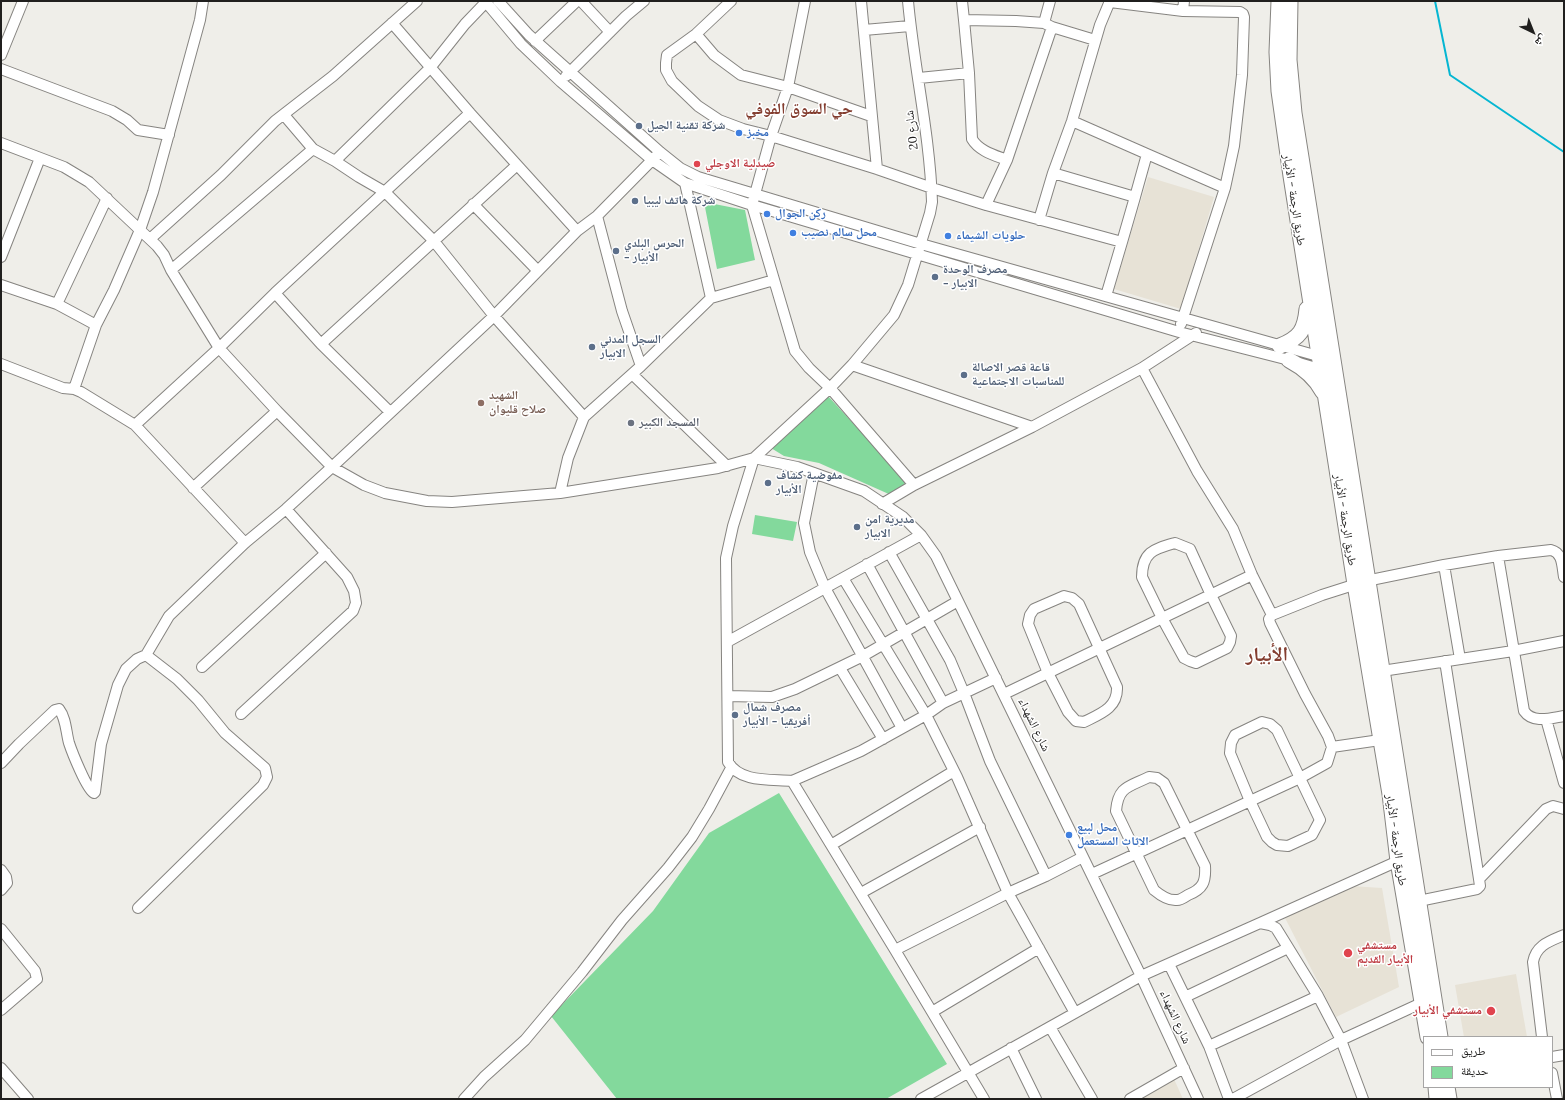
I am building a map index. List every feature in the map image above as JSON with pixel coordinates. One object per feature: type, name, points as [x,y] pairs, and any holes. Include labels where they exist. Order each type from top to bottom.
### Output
[{"type":"highway","name":"طريق الرجمة - الأبيار","points":[[1279,1],[1277,40],[1279,91],[1309,294],[1327,365],[1326,401],[1341,487],[1361,583],[1382,671],[1412,902],[1428,1000],[1440,1036]]},
{"type":"highway","name":"طريق الرجمة - الأبيار","points":[[1290,1],[1289,60],[1294,114],[1327,365],[1361,583],[1380,740],[1390,794],[1398,861],[1412,902]]},
{"type":"highway","points":[[1280,346],[1296,338],[1304,327],[1309,294]]},
{"type":"highway","points":[[1289,360],[1309,372],[1316,381],[1326,401]]},
{"type":"highway","name":"طريق الرجمة - الأبيار","points":[[1428,1000],[1428,1036]]},
{"type":"highway","points":[[1436,1088],[1437,1099]]},
{"type":"highway","points":[[1447,1088],[1449,1099]]},
{"type":"street","points":[[1,55],[23,1]]},
{"type":"street","points":[[74,389],[96,324],[114,290],[140,230],[153,192],[200,20],[203,1]]},
{"type":"street","points":[[150,239],[221,175],[275,121],[333,76],[417,1]]},
{"type":"street","points":[[335,161],[430,68],[465,24],[486,1],[521,44],[561,82],[652,160],[685,183],[752,205],[1179,332],[1289,360],[1327,365]]},
{"type":"street","points":[[498,1],[535,41],[660,152],[680,168],[698,177],[921,244],[1280,346],[1327,365]]},
{"type":"street","points":[[535,41],[577,1]]},
{"type":"street","points":[[581,1],[610,32]]},
{"type":"street","points":[[730,1],[696,34],[667,55],[666,70],[672,81],[698,106],[719,120],[743,129],[771,136],[877,169],[986,205],[1122,242]]},
{"type":"street","points":[[805,1],[788,88],[771,136],[752,205],[795,351],[809,368],[830,388],[914,485]]},
{"type":"street","points":[[861,1],[877,169]]},
{"type":"street","name":"شارع 20","points":[[754,458],[830,388],[852,364],[894,315],[908,285],[930,213],[932,188],[908,1]]},
{"type":"street","points":[[962,1],[969,73],[972,139],[975,145],[1007,160]]},
{"type":"street","points":[[986,205],[1007,160],[1048,25],[1050,1]]},
{"type":"street","points":[[1039,220],[1053,173],[1072,121],[1095,40],[1110,1],[1184,6],[1240,12],[1243,14],[1242,75],[1235,138],[1225,188],[1179,332]]},
{"type":"street","points":[[561,82],[570,71],[638,3]]},
{"type":"street","points":[[964,20],[1016,21],[1048,25],[1095,40]]},
{"type":"street","points":[[392,23],[470,113],[578,231]]},
{"type":"street","points":[[864,30],[910,26]]},
{"type":"street","points":[[696,34],[714,55],[741,75],[788,88],[871,116]]},
{"type":"street","points":[[1,69],[112,112],[127,120],[138,130],[169,135]]},
{"type":"street","points":[[919,78],[969,73]]},
{"type":"street","points":[[135,425],[470,113]]},
{"type":"street","points":[[284,114],[313,149],[385,192],[433,240],[494,316],[584,418]]},
{"type":"street","points":[[1072,121],[1225,188]]},
{"type":"street","points":[[1,144],[64,167],[89,182],[107,198],[150,239],[164,255],[171,270],[219,348],[277,411],[332,467],[364,485],[385,493],[427,501],[452,502],[560,493],[727,466],[754,458]]},
{"type":"street","points":[[171,270],[313,149]]},
{"type":"street","points":[[1,763],[55,710],[59,709],[63,714],[75,760],[89,789],[94,794],[96,792],[101,744],[118,685],[126,669],[136,658],[146,655],[168,616],[245,543],[286,509],[494,316],[578,231],[598,216],[660,152]]},
{"type":"street","points":[[1106,296],[1147,154]]},
{"type":"street","points":[[1,257],[40,158]]},
{"type":"street","points":[[321,344],[517,164]]},
{"type":"street","points":[[1053,173],[1135,197]]},
{"type":"street","points":[[685,183],[712,298]]},
{"type":"street","points":[[57,304],[107,198]]},
{"type":"street","points":[[474,204],[538,271]]},
{"type":"street","points":[[598,216],[622,311],[641,366]]},
{"type":"street","points":[[560,493],[568,458],[584,418],[712,298],[774,280]]},
{"type":"street","points":[[1,285],[57,304],[96,324]]},
{"type":"street","points":[[275,293],[321,344],[390,412]]},
{"type":"street","points":[[882,504],[914,485],[1032,427],[1142,368],[1194,336],[1205,325]]},
{"type":"street","points":[[1,364],[63,388],[74,389],[81,392],[135,425],[245,543]]},
{"type":"street","points":[[852,364],[1032,427]]},
{"type":"street","points":[[1142,368],[1197,471],[1233,529],[1252,575],[1272,615]]},
{"type":"street","points":[[632,374],[727,466]]},
{"type":"street","points":[[193,488],[277,411]]},
{"type":"street","points":[[754,458],[733,526],[726,558],[728,762],[731,768],[749,777],[792,781],[861,751],[926,715],[943,703],[996,678]]},
{"type":"street","name":"شارع الشهداء","points":[[754,458],[797,467],[864,491],[903,517],[921,535],[936,556],[1092,874],[1198,1099]]},
{"type":"street","points":[[814,473],[804,523],[810,552],[825,588],[902,728]]},
{"type":"street","points":[[241,714],[352,611],[356,604],[354,591],[347,577],[286,509]]},
{"type":"street","points":[[727,642],[921,535]]},
{"type":"street","points":[[1175,543],[1190,549],[1210,595],[1231,636],[1230,642],[1227,648],[1196,663],[1184,658],[1142,577],[1145,559],[1149,552],[1175,543]]},
{"type":"street","points":[[1092,874],[1300,778],[1327,763],[1332,747],[1328,736],[1305,694],[1270,623],[1269,619],[1272,615],[1322,595],[1361,583],[1444,565],[1498,556],[1551,550],[1557,551],[1562,556],[1564,577]]},
{"type":"street","points":[[889,552],[950,660],[990,761],[1046,876]]},
{"type":"street","points":[[202,667],[326,553]]},
{"type":"street","points":[[1498,556],[1524,711],[1534,718],[1546,720],[1564,716]]},
{"type":"street","points":[[868,564],[943,703]]},
{"type":"street","points":[[1444,565],[1460,659]]},
{"type":"street","points":[[1004,694],[1252,575]]},
{"type":"street","points":[[843,578],[926,715],[980,827],[1008,893],[1075,1013]]},
{"type":"street","points":[[1064,596],[1072,598],[1079,604],[1099,649],[1117,687],[1117,694],[1109,709],[1084,722],[1076,721],[1071,717],[1048,673],[1028,624],[1030,615],[1034,609],[1064,596]]},
{"type":"street","points":[[728,696],[772,697],[795,690],[863,656],[958,601]]},
{"type":"street","points":[[1382,671],[1513,651],[1564,641]]},
{"type":"street","points":[[138,908],[263,786],[267,777],[265,768],[225,733],[198,700],[177,679],[146,655]]},
{"type":"street","points":[[1412,902],[1479,888],[1479,879],[1445,661]]},
{"type":"street","points":[[840,668],[883,739]]},
{"type":"street","points":[[1546,720],[1564,783]]},
{"type":"street","points":[[1262,722],[1270,724],[1277,730],[1300,778],[1320,820],[1312,835],[1288,846],[1277,845],[1267,837],[1230,753],[1231,743],[1235,735],[1262,722]]},
{"type":"street","points":[[1332,747],[1380,740]]},
{"type":"street","points":[[464,1099],[484,1077],[525,1040],[582,972],[622,920],[668,868],[692,837],[709,810],[731,768]]},
{"type":"street","points":[[831,845],[954,771]]},
{"type":"street","points":[[1149,777],[1157,778],[1164,783],[1187,830],[1205,866],[1204,880],[1196,892],[1176,900],[1162,896],[1154,890],[1116,811],[1117,800],[1121,791],[1149,777]]},
{"type":"street","points":[[792,781],[896,950],[984,1099]]},
{"type":"street","points":[[1479,879],[1546,809],[1553,806],[1563,807]]},
{"type":"street","points":[[861,893],[980,827]]},
{"type":"street","points":[[896,950],[1083,857]]},
{"type":"street","points":[[921,1099],[1141,976],[1398,861]]},
{"type":"street","points":[[1,870],[6,877],[7,883],[1,890]]},
{"type":"street","points":[[1260,923],[1276,928],[1318,996],[1341,1040],[1362,1099]]},
{"type":"street","points":[[1,929],[35,971],[37,979],[1,1010]]},
{"type":"street","points":[[1542,1036],[1533,962],[1534,955],[1542,946],[1564,935]]},
{"type":"street","points":[[932,1012],[1039,948]]},
{"type":"street","points":[[1185,997],[1288,948]]},
{"type":"street","points":[[1169,964],[1209,1046],[1229,1099]]},
{"type":"street","points":[[1209,1046],[1318,996]]},
{"type":"street","points":[[1233,1099],[1341,1040],[1428,1000]]},
{"type":"street","points":[[1050,1027],[1092,1099]]},
{"type":"street","points":[[1011,1048],[1036,1099]]},
{"type":"street","points":[[1553,1057],[1564,1055]]},
{"type":"street","points":[[1,1068],[28,1099]]},
{"type":"street","points":[[1130,1099],[1184,1068]]},
{"type":"street","points":[[1553,1078],[1557,1099]]},
{"type":"shaded area","points":[[1148,177],[1214,197],[1181,309],[1114,289]]},
{"type":"shaded area","name":"مستشفي الأبيار القديم","points":[[1351,886],[1382,888],[1399,987],[1336,1017],[1285,918]]},
{"type":"shaded area","name":"مستشفي الأبيار","points":[[1516,974],[1527,1036],[1464,1036],[1455,985]]},
{"type":"shaded area","points":[[1174,1079],[1183,1099],[1139,1099]]},
{"type":"green space","points":[[704,202],[745,210],[755,260],[717,269]]},
{"type":"green space","points":[[828,396],[904,479],[905,485],[891,495],[819,463],[784,456],[771,448]]},
{"type":"green space","points":[[755,515],[797,522],[793,541],[752,534]]},
{"type":"green space","points":[[779,793],[947,1064],[886,1099],[617,1099],[551,1016],[653,911],[709,833]]},
{"type":"waterway","points":[[1435,1],[1450,75],[1564,152]]},
{"type":"place","name":"شركة تقنية الجيل","points":[[639,126]]},
{"type":"place","name":"مخبز","points":[[739,133]]},
{"type":"place","name":"صيدلية الاوجلي","points":[[697,164]]},
{"type":"place","name":"شركة هاتف ليبيا","points":[[635,201]]},
{"type":"place","name":"ركن الجوال","points":[[767,214]]},
{"type":"place","name":"محل سالم نصيب","points":[[793,233]]},
{"type":"place","name":"حلويات الشيماء","points":[[948,236]]},
{"type":"place","name":"الحرس البلدي - الأبيار","points":[[616,251]]},
{"type":"place","name":"مصرف الوحدة - الابيار","points":[[935,277]]},
{"type":"place","name":"السجل المدني الابيار","points":[[592,347]]},
{"type":"place","name":"قاعة قصر الاصالة للمناسبات الاجتماعية","points":[[964,375]]},
{"type":"place","name":"الشهيد صلاح قليوان","points":[[481,403]]},
{"type":"place","name":"المسجد الكبير","points":[[631,423]]},
{"type":"place","name":"مفوضية كشاف الأبيار","points":[[768,483]]},
{"type":"place","name":"مديرية امن الابيار","points":[[857,527]]},
{"type":"place","name":"مصرف شمال أفريقيا - الأبيار","points":[[735,715]]},
{"type":"place","name":"محل لبيع الاثاث المستعمل","points":[[1069,835]]},
{"type":"place","name":"مستشفي الأبيار القديم","points":[[1348,953]]},
{"type":"place","name":"مستشفي الأبيار","points":[[1491,1011]]},
{"type":"district","name":"حي السوق الفوفي","points":[[799,109]]},
{"type":"district","name":"الأبيار","points":[[1267,655]]}]
